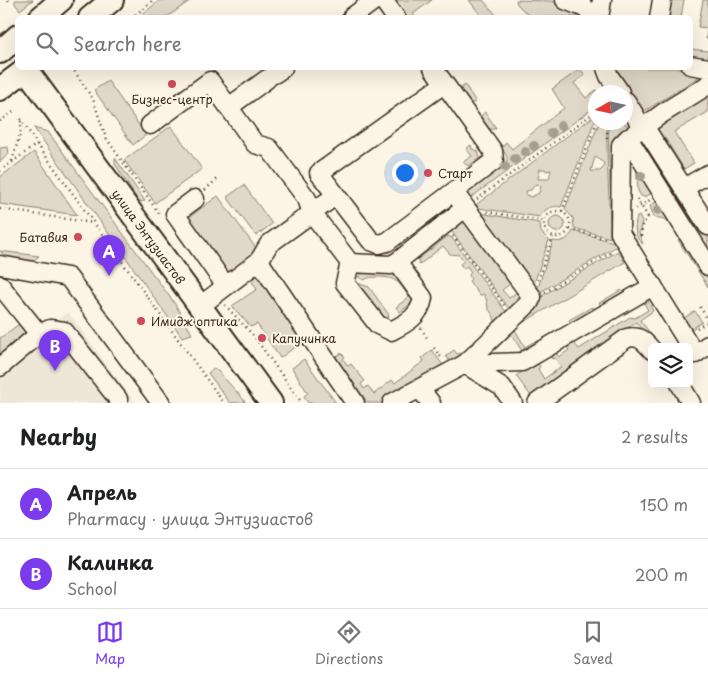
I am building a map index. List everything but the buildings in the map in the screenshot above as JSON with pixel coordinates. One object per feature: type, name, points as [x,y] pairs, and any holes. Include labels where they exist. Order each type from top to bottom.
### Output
[{"type":"main road","points":[[44,15],[61,0]]},
{"type":"main road","points":[[94,15],[112,0]]},
{"type":"main road","points":[[0,90],[15,54]]},
{"type":"main road","name":"улица Энтузиастов","points":[[27,70],[271,403]]},
{"type":"lane","points":[[355,15],[375,0]]},
{"type":"lane","points":[[383,0],[394,15]]},
{"type":"lane","points":[[565,0],[583,7],[594,15]]},
{"type":"lane","points":[[599,15],[602,0]]},
{"type":"lane","points":[[660,15],[662,0]]},
{"type":"lane","points":[[693,66],[708,68]]},
{"type":"lane","points":[[434,70],[493,150],[495,158],[493,163],[388,242],[379,244],[368,239],[319,173],[444,84]]},
{"type":"lane","points":[[607,70],[616,85]]},
{"type":"lane","points":[[229,107],[275,74]]},
{"type":"lane","points":[[150,125],[210,82],[254,144],[269,148],[306,199],[312,213],[350,263],[391,265],[445,224],[474,206]]},
{"type":"lane","points":[[698,352],[653,286],[618,240],[620,233],[621,145],[638,130],[708,85]]},
{"type":"lane","points":[[633,118],[708,266]]},
{"type":"lane","points":[[638,130],[684,188],[708,226]]},
{"type":"lane","points":[[684,188],[708,174]]},
{"type":"lane","points":[[392,403],[464,364],[531,300],[531,294],[474,206],[454,193]]},
{"type":"lane","points":[[200,306],[259,261],[269,244],[335,196]]},
{"type":"lane","points":[[195,199],[175,214],[226,286]]},
{"type":"lane","points":[[259,261],[355,403]]},
{"type":"lane","points":[[350,263],[345,283],[378,326],[391,331],[405,324],[421,310],[423,298],[397,262]]},
{"type":"lane","points":[[0,265],[68,277],[161,403]]},
{"type":"lane","points":[[0,285],[39,334]]},
{"type":"lane","points":[[464,364],[522,362],[653,286]]},
{"type":"lane","points":[[0,367],[39,334],[50,329],[64,331],[118,399],[118,403]]},
{"type":"lane","points":[[537,403],[627,338],[634,336],[642,339],[648,346]]},
{"type":"lane","points":[[464,364],[502,387],[513,403]]},
{"type":"lane","points":[[682,388],[691,403]]},
{"type":"lane","points":[[420,389],[431,403]]},
{"type":"path","points":[[8,0],[11,4]]},
{"type":"path","points":[[136,15],[153,0]]},
{"type":"path","points":[[0,121],[16,111]]},
{"type":"path","points":[[474,206],[588,118]]},
{"type":"path","points":[[12,162],[21,131],[21,119],[37,144],[224,403]]},
{"type":"path","points":[[562,211],[594,130]]},
{"type":"path","points":[[0,171],[37,144]]},
{"type":"path","points":[[474,206],[545,221]]},
{"type":"path","points":[[641,206],[650,220]]},
{"type":"path","points":[[0,209],[94,223]]},
{"type":"path","points":[[562,211],[569,217],[570,229],[565,235],[557,238],[546,231],[544,227],[545,221],[548,214],[562,211]]},
{"type":"path","points":[[642,238],[642,226],[648,217]]},
{"type":"path","points":[[445,224],[513,317]]},
{"type":"path","points":[[544,292],[621,246],[618,240],[570,229]]},
{"type":"path","points":[[538,281],[553,236]]},
{"type":"path","points":[[700,306],[708,320]]},
{"type":"shaded area","points":[[15,0],[33,0],[20,10],[15,4]]},
{"type":"shaded area","points":[[160,0],[191,0],[170,15],[141,15]]},
{"type":"shaded area","points":[[394,0],[432,0],[414,15],[405,15]]},
{"type":"shaded area","points":[[469,0],[483,0],[496,15],[480,15]]},
{"type":"shaded area","points":[[516,0],[552,1],[580,15],[528,15],[517,4]]},
{"type":"shaded area","points":[[666,0],[684,0],[681,15],[664,15]]},
{"type":"shaded area","points":[[703,0],[708,0],[708,39],[706,39],[707,28],[698,27]]},
{"type":"shaded area","points":[[693,49],[708,51],[708,64],[693,62]]},
{"type":"shaded area","points":[[581,70],[585,75],[574,83],[586,98],[588,96],[588,112],[469,199],[465,193],[467,191],[507,161],[502,148],[506,142],[512,149],[564,108],[552,89]]},
{"type":"shaded area","points":[[615,70],[693,70],[707,72],[643,112],[633,100],[633,85],[624,85]]},
{"type":"shaded area","points":[[108,81],[146,135],[133,145],[94,90]]},
{"type":"shaded area","points":[[465,85],[476,102],[470,103],[461,91],[461,88]]},
{"type":"shaded area","points":[[708,94],[708,112],[674,132],[694,163],[684,169],[665,138],[659,136],[654,127]]},
{"type":"shaded area","points":[[485,112],[496,128],[488,129],[481,116]]},
{"type":"shaded area","points":[[588,121],[588,130],[591,130],[561,207],[549,208],[540,217],[478,208],[477,204]],"holes":[[[540,169],[545,169],[546,171],[551,170],[549,179],[538,179]],[[536,184],[541,186],[539,193],[531,197],[526,195],[526,191],[531,190]]]},
{"type":"shaded area","points":[[171,126],[202,169],[155,203],[124,160]]},
{"type":"shaded area","points":[[34,128],[48,132],[175,304],[192,334],[182,337]]},
{"type":"shaded area","points":[[596,130],[607,130],[610,238],[574,228],[573,218],[565,209]],"holes":[[[595,157],[604,163],[600,171],[591,171]]]},
{"type":"shaded area","points":[[608,130],[624,130],[617,135],[617,237],[619,240],[612,238]]},
{"type":"shaded area","points":[[644,141],[679,189],[668,196],[640,143]]},
{"type":"shaded area","points":[[471,145],[472,149],[478,151],[480,158],[468,166],[463,162],[472,156],[466,149]]},
{"type":"shaded area","points":[[8,147],[9,154],[0,162],[0,148]]},
{"type":"shaded area","points":[[34,152],[77,215],[0,204],[0,177]]},
{"type":"shaded area","points":[[115,158],[145,201],[139,202],[115,164]]},
{"type":"shaded area","points":[[636,160],[655,191],[645,197],[641,196],[638,191]]},
{"type":"shaded area","points":[[244,185],[272,224],[256,236],[227,197]]},
{"type":"shaded area","points":[[681,192],[708,234],[708,260],[670,199]]},
{"type":"shaded area","points":[[218,196],[258,251],[213,283],[173,229]]},
{"type":"shaded area","points":[[660,199],[708,277],[708,287],[678,240],[681,238],[673,227],[663,219],[654,218],[650,206]]},
{"type":"shaded area","points":[[473,212],[540,223],[541,232],[549,240],[532,289]]},
{"type":"shaded area","points":[[557,216],[565,224],[557,232],[549,224]]},
{"type":"shaded area","points":[[639,216],[642,222],[639,233],[643,244],[638,239],[635,228],[637,217]]},
{"type":"shaded area","points":[[467,220],[525,292],[512,313],[449,228],[460,221]],"holes":[[[511,283],[517,292],[509,298],[502,290]]]},
{"type":"shaded area","points":[[573,231],[614,242],[617,246],[542,291],[539,290],[538,288],[553,241],[565,240]]},
{"type":"shaded area","points":[[448,236],[452,238],[509,316],[482,341],[451,363],[446,356],[454,350],[457,354],[471,348],[469,345],[473,342],[475,344],[482,339],[483,333],[495,323],[484,294],[480,296],[469,281],[471,279],[469,275],[471,272],[467,266],[464,269],[460,264],[464,261],[459,255],[450,254],[443,246],[419,265],[418,259]]},
{"type":"shaded area","points":[[0,251],[39,256],[32,262],[23,261],[10,258]]},
{"type":"shaded area","points":[[618,251],[625,262],[514,328],[525,347],[535,341],[538,346],[524,354],[507,328],[545,294]]},
{"type":"shaded area","points":[[254,272],[260,275],[302,332],[294,339],[298,345],[280,358],[257,324],[251,327],[232,306],[257,289],[249,277]]},
{"type":"shaded area","points":[[364,272],[393,272],[417,299],[400,312],[396,307],[409,297],[400,285],[394,280],[386,278],[372,277],[364,280],[358,277]]},
{"type":"shaded area","points":[[357,283],[369,287],[389,315],[388,318],[377,316],[358,289]]},
{"type":"shaded area","points":[[621,290],[624,294],[602,308],[599,303]]},
{"type":"shaded area","points":[[647,299],[653,311],[640,320],[658,343],[653,343],[636,322],[531,396],[516,376],[537,362],[540,367],[538,369],[544,379],[561,367],[555,358],[552,359],[549,354],[554,351],[559,357],[569,350],[565,343],[573,342],[579,349],[630,317],[635,318],[648,310],[643,301]]},
{"type":"shaded area","points":[[592,307],[595,312],[572,325],[569,320]]},
{"type":"shaded area","points":[[680,311],[684,318],[695,311],[702,322],[692,329],[689,328]]},
{"type":"shaded area","points":[[35,312],[41,321],[53,323],[68,312],[135,403],[0,403],[0,338]]},
{"type":"shaded area","points":[[22,322],[27,333],[0,358],[0,338]]},
{"type":"shaded area","points":[[432,350],[445,368],[385,403],[368,403],[334,358],[341,353],[345,357],[343,359],[348,366],[351,364],[365,381],[361,384],[364,389],[368,386],[374,394],[392,380],[395,383],[424,361],[422,358]]},
{"type":"shaded area","points":[[304,359],[336,403],[308,403],[304,396],[308,393],[292,368]]},
{"type":"shaded area","points":[[215,368],[245,403],[230,403],[208,373]]},
{"type":"place","name":"Бизнес-центр","points":[[172,84]]},
{"type":"place","name":"Старт","points":[[428,173]]},
{"type":"place","name":"Батавия","points":[[78,237]]},
{"type":"place","name":"Апрель","points":[[109,276]]},
{"type":"place","name":"Имидж оптика","points":[[141,321]]},
{"type":"place","name":"Капучинка","points":[[262,338]]},
{"type":"place","name":"Калинка","points":[[55,371]]}]
